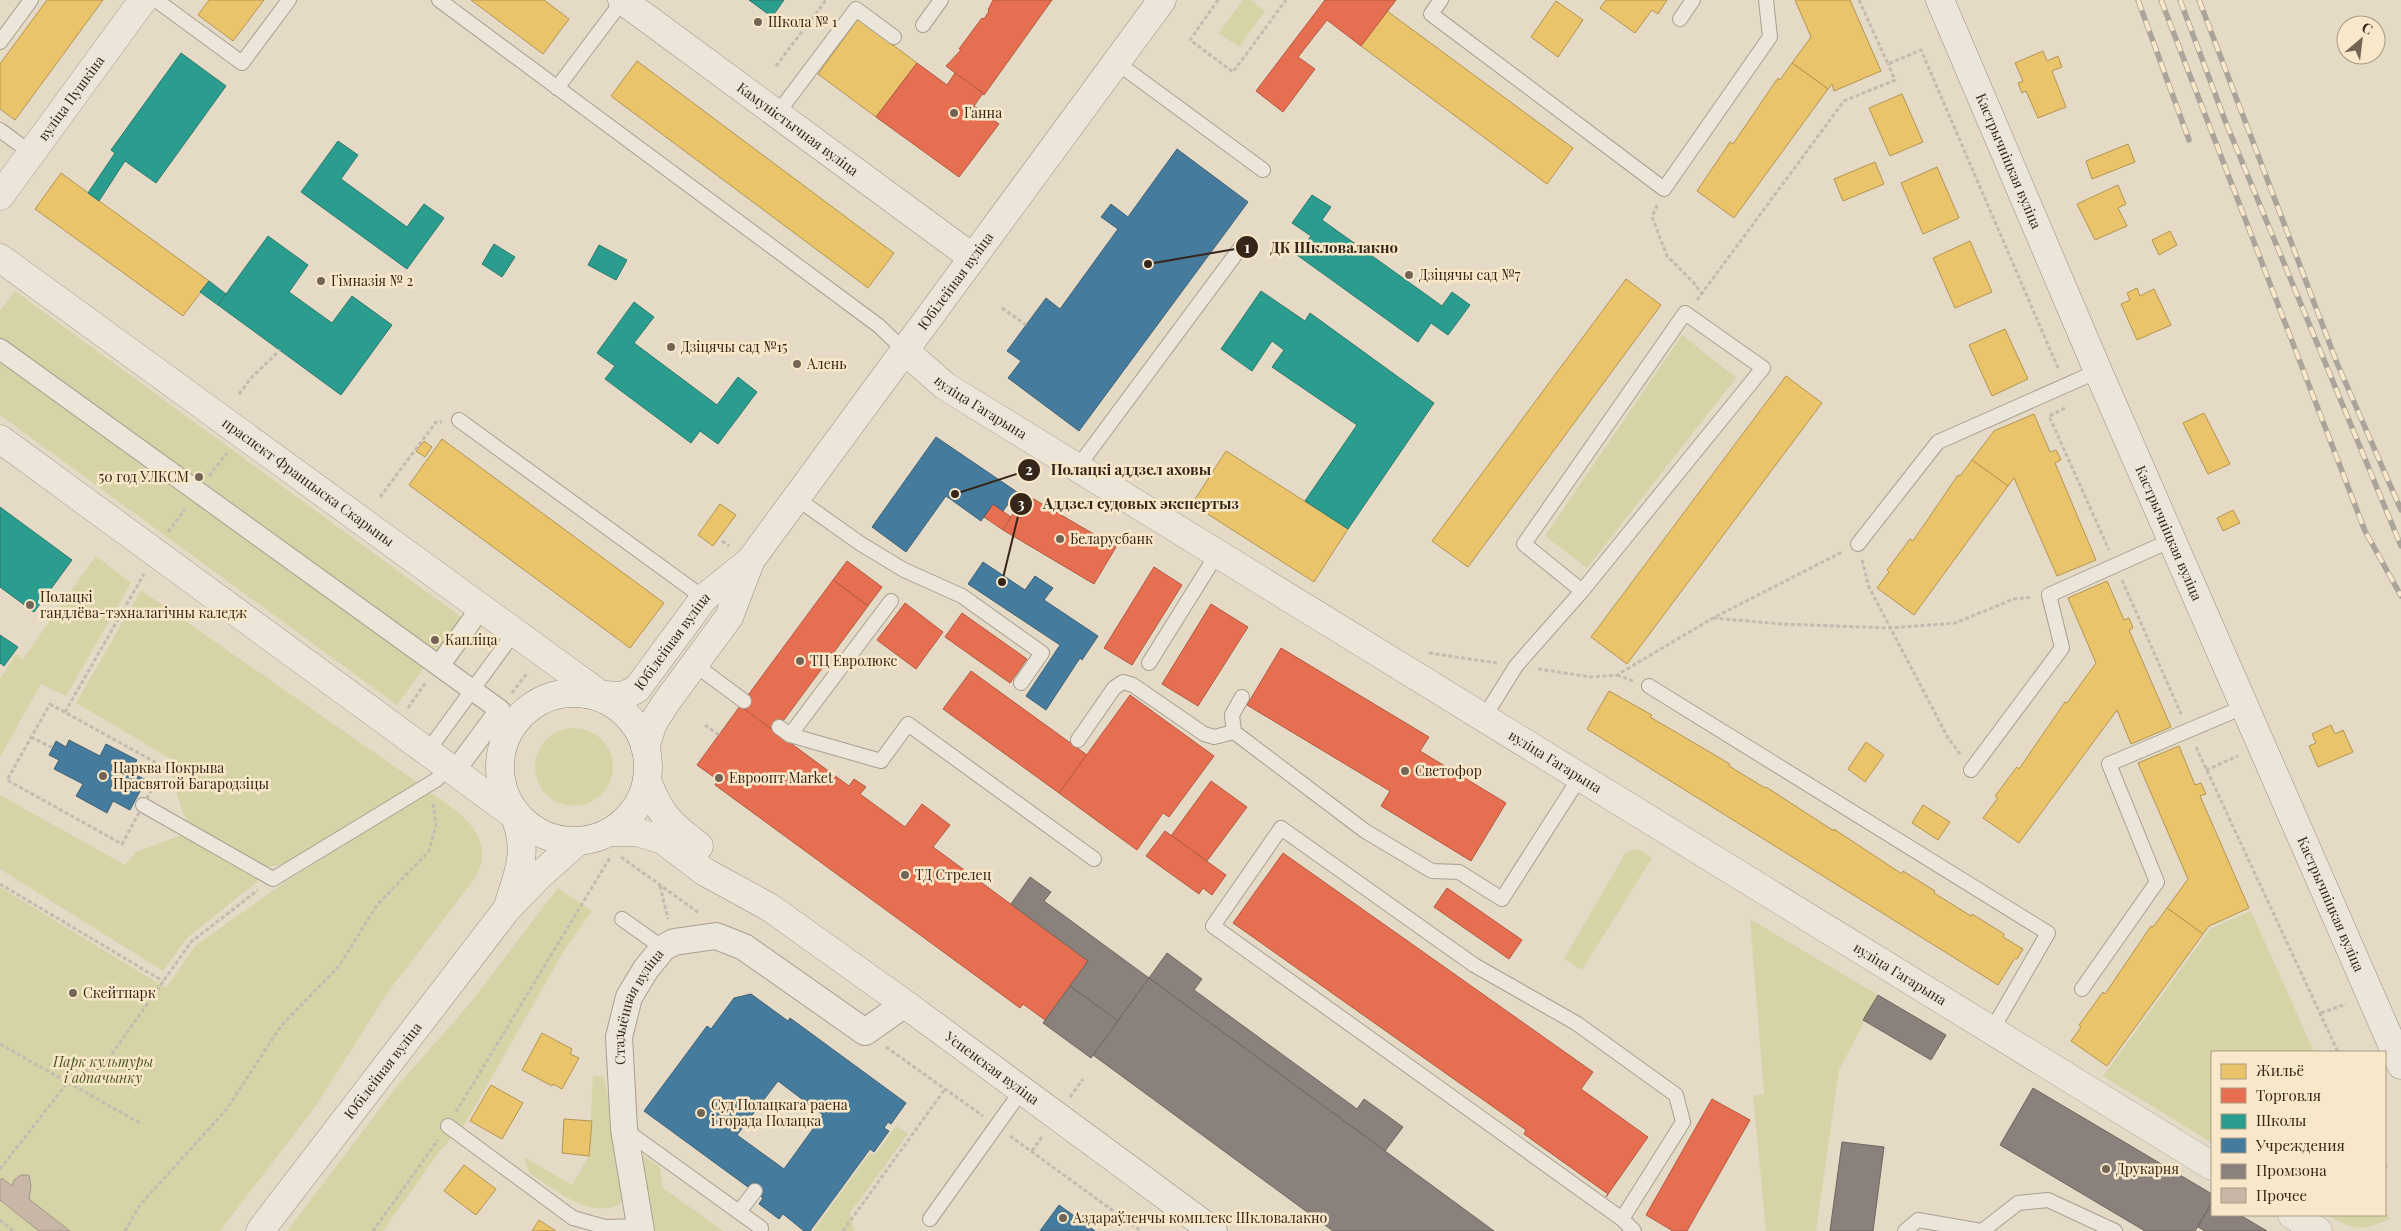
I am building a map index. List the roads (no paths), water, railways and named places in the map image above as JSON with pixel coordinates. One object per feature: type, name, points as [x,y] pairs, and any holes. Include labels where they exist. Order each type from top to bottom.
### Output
[{"type":"main road","name":"вуліца Пушкіна","points":[[0,196],[143,0]]},
{"type":"main road","name":"Камуністычная вуліца","points":[[622,0],[973,258]]},
{"type":"main road","name":"Юбілейная вуліца","points":[[601,699],[623,696],[637,689],[704,598],[750,561],[1162,0]]},
{"type":"main road","name":"Кастрычніцкая вуліца","points":[[1940,0],[2098,371],[2246,706],[2401,1065]]},
{"type":"main road","name":"праспект Францыска Скарыны","points":[[0,258],[601,699]]},
{"type":"main road","name":"вуліца Гагарына","points":[[904,350],[945,386],[1483,719],[2211,1165]]},
{"type":"main road","points":[[0,439],[440,769],[554,838],[578,841],[594,838],[610,832],[635,811],[647,780],[648,763],[645,747],[634,725],[601,699],[569,693],[553,696],[538,702],[524,712],[513,724],[505,739],[500,771],[502,788],[518,816]]},
{"type":"main road","name":"Юбілейная вуліца","points":[[645,747],[653,723],[729,617],[750,561]]},
{"type":"main road","name":"Успенская вуліца","points":[[647,780],[656,804],[673,826],[715,858],[770,908]]},
{"type":"main road","name":"Юбілейная вуліца","points":[[507,909],[522,862],[523,838],[518,816]]},
{"type":"main road","name":"Успенская вуліца","points":[[610,832],[637,832],[663,840],[705,872],[770,908],[905,1004],[1213,1231]]},
{"type":"main road","name":"Юбілейная вуліца","points":[[260,1231],[507,909],[540,874],[578,841]]},
{"type":"main road","points":[[2294,1216],[2318,1231]]},
{"type":"street","points":[[0,349],[500,710],[440,769]]},
{"type":"street","points":[[439,666],[480,609]]},
{"type":"street","name":"Стадыённая вуліца","points":[[640,1228],[624,1129],[619,1037],[629,997],[646,969],[669,945],[716,936],[744,947],[865,1032],[905,1004]]},
{"type":"lane","points":[[0,42],[31,0]]},
{"type":"lane","points":[[156,0],[242,63],[289,0]]},
{"type":"lane","points":[[439,0],[879,326],[904,350]]},
{"type":"lane","points":[[557,88],[622,0]]},
{"type":"lane","points":[[923,25],[941,0]]},
{"type":"lane","points":[[1441,0],[1431,14],[1664,189],[1770,37],[1766,0]]},
{"type":"lane","points":[[1680,19],[1693,0]]},
{"type":"lane","points":[[777,114],[856,9],[894,37]]},
{"type":"lane","points":[[1116,62],[1263,170]]},
{"type":"lane","points":[[0,130],[31,153]]},
{"type":"lane","points":[[1077,468],[1244,243]]},
{"type":"lane","points":[[1483,719],[1516,666],[1582,591],[1763,368],[1686,313],[1524,544],[1582,591]]},
{"type":"lane","points":[[1858,544],[1938,442],[2065,384],[2098,371]]},
{"type":"lane","points":[[459,420],[704,598]]},
{"type":"lane","points":[[796,498],[861,544],[904,570],[962,596],[1042,653],[1020,683]]},
{"type":"lane","points":[[1971,770],[2062,648],[2049,595],[2172,540]]},
{"type":"lane","points":[[1149,663],[1217,554]]},
{"type":"lane","points":[[891,601],[785,731],[881,761],[908,724],[1094,859]]},
{"type":"lane","points":[[143,805],[273,878],[440,769],[472,690],[514,634]]},
{"type":"lane","points":[[694,664],[744,701]]},
{"type":"lane","points":[[1078,740],[1114,688],[1124,682],[1133,685],[1204,734],[1214,736],[1234,732]]},
{"type":"lane","points":[[1649,686],[2048,933],[1992,1030]]},
{"type":"lane","points":[[1242,697],[1232,715],[1234,732],[1365,831],[1432,871],[1459,872],[1502,899],[1580,777]]},
{"type":"lane","points":[[2082,989],[2157,882],[2110,764],[2246,706]]},
{"type":"lane","points":[[1622,1219],[1682,1122],[1676,1094],[1576,1023],[1474,965],[1281,828],[1212,926],[1622,1219],[1634,1231]]},
{"type":"lane","points":[[622,919],[669,945]]},
{"type":"lane","points":[[930,1219],[1022,1090]]},
{"type":"lane","points":[[448,1126],[574,1218],[605,1228],[640,1228]]},
{"type":"lane","points":[[624,1129],[761,1228]]},
{"type":"lane","points":[[739,1212],[755,1191]]},
{"type":"lane","points":[[1905,1231],[1918,1220],[1982,1231],[2018,1203],[2048,1200],[2115,1231]]},
{"type":"railway","points":[[2138,0],[2189,140]]},
{"type":"railway","points":[[2161,0],[2365,531],[2401,596]]},
{"type":"railway","points":[[2180,0],[2226,123],[2401,546]]},
{"type":"railway","points":[[2199,0],[2337,363],[2401,510]]},
{"type":"place","name":"Школа № 1","points":[[758,22]]},
{"type":"place","name":"Ганна","points":[[954,113]]},
{"type":"place","name":"ДК Шкловалакно","points":[[1148,264]]},
{"type":"place","name":"Дзіцячы сад №7","points":[[1409,275]]},
{"type":"place","name":"Гімназія № 2","points":[[321,281]]},
{"type":"place","name":"Дзіцячы сад №15","points":[[671,347]]},
{"type":"place","name":"Алень","points":[[797,364]]},
{"type":"place","name":"50 год УЛКСМ","points":[[199,477]]},
{"type":"place","name":"Полацкі аддзел аховы","points":[[955,494]]},
{"type":"place","name":"Беларусбанк","points":[[1060,539]]},
{"type":"place","name":"Аддзел судовых экспертыз","points":[[1002,582]]},
{"type":"place","name":"Полацкі гандлёва-тэхналагічны каледж","points":[[30,605]]},
{"type":"place","name":"Капліца","points":[[435,640]]},
{"type":"place","name":"ТЦ Евролюкс","points":[[800,661]]},
{"type":"place","name":"Светофор","points":[[1405,771]]},
{"type":"place","name":"Царква Покрыва Прасвятой Багародзіцы","points":[[103,776]]},
{"type":"place","name":"Евроопт Market","points":[[719,778]]},
{"type":"place","name":"ТД Стрелец","points":[[905,875]]},
{"type":"place","name":"Скейтпарк","points":[[73,993]]},
{"type":"place","name":"Суд Полацкага раена і горада Полацка","points":[[701,1113]]},
{"type":"place","name":"Друкарня","points":[[2106,1169]]},
{"type":"place","name":"Аздараўленчы комплекс Шкловалакно","points":[[1063,1218]]},
{"type":"park label","name":"Парк культуры і адпачынку","points":[[103,1070]]}]
